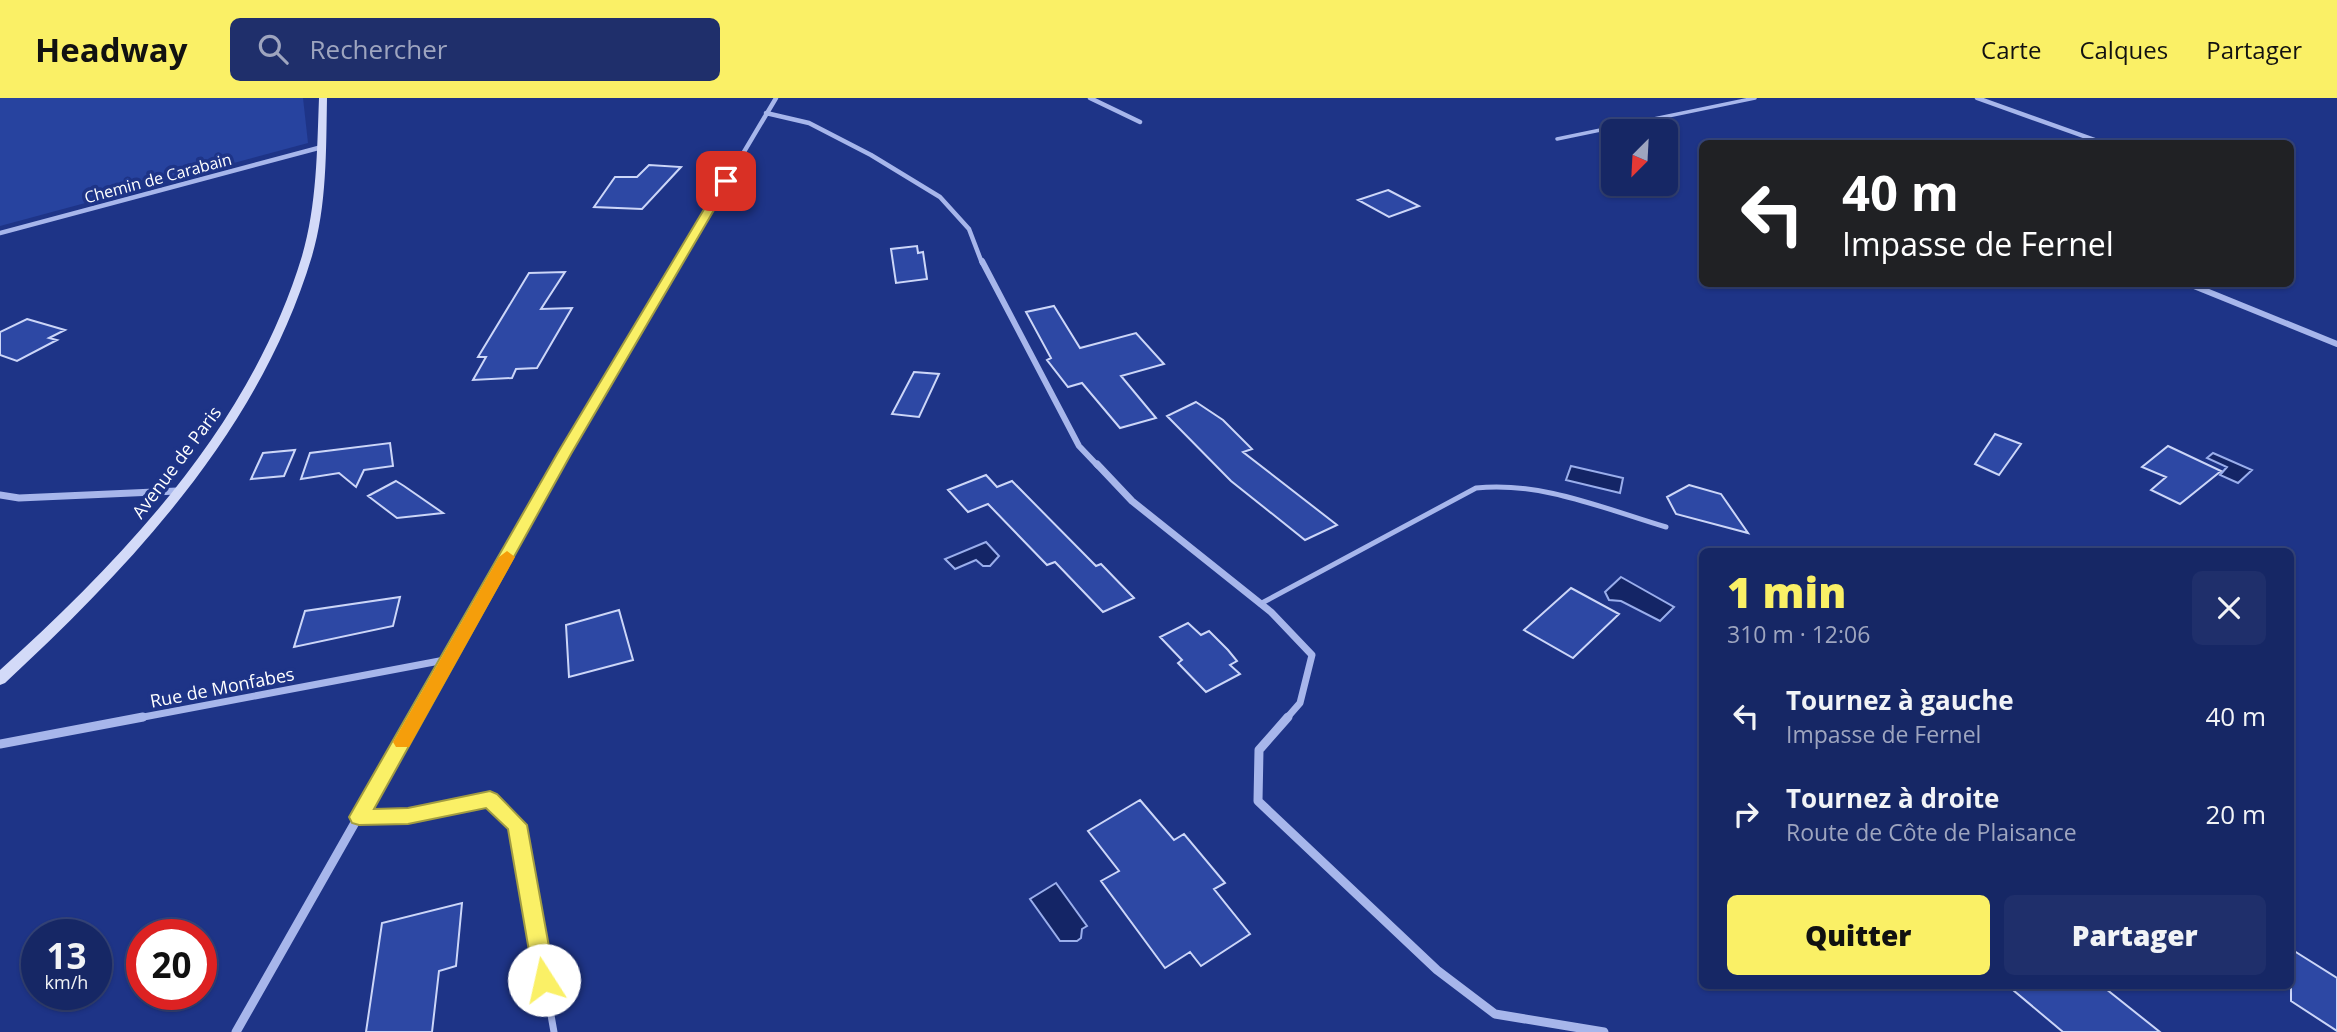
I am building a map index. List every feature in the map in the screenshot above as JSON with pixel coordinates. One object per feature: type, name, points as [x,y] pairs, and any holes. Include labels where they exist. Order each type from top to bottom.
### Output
[{"type":"main road","name":"Avenue de Paris","points":[[0,679],[44,640],[133,546],[210,451],[259,375],[288,313],[308,252],[322,147],[323,98]]},
{"type":"street","points":[[236,1032],[564,454],[776,98]]},
{"type":"street","points":[[1090,98],[1140,122]]},
{"type":"street","points":[[1977,98],[2092,139]]},
{"type":"street","points":[[766,113],[809,123],[872,155],[940,197],[969,229],[988,277],[1079,446],[1132,501],[1260,604],[1311,655],[1300,703],[1259,750],[1258,801],[1437,970],[1495,1014],[1604,1032]]},
{"type":"street","name":"Chemin de Carabain","points":[[0,233],[322,147]]},
{"type":"street","points":[[2196,287],[2337,344]]},
{"type":"street","points":[[0,495],[19,498],[177,491]]},
{"type":"street","name":"Rue de Monfabes","points":[[0,744],[450,659]]},
{"type":"lane","points":[[1557,139],[1755,98]]},
{"type":"lane","points":[[1260,604],[1476,488],[1494,484],[1521,487],[1666,527]]},
{"type":"lane","points":[[359,817],[408,816],[490,799],[517,825],[554,1032]]},
{"type":"shaded area","points":[[0,98],[303,98],[308,143],[0,226]]},
{"type":"shaded area","points":[[2213,453],[2252,470],[2238,483],[2220,475],[2227,467],[2207,458]]},
{"type":"shaded area","points":[[1571,466],[1623,478],[1620,493],[1566,480]]},
{"type":"shaded area","points":[[986,542],[999,556],[990,566],[983,566],[976,560],[955,569],[945,559]]},
{"type":"shaded area","points":[[1621,577],[1674,607],[1660,621],[1621,601],[1609,600],[1605,592]]},
{"type":"shaded area","points":[[1056,883],[1087,926],[1082,929],[1081,938],[1077,941],[1060,941],[1030,899]]},
{"type":"building","points":[[649,165],[681,167],[642,209],[594,207],[615,177],[637,177]]},
{"type":"building","points":[[1388,190],[1419,206],[1389,217],[1358,200]]},
{"type":"building","points":[[917,246],[918,253],[923,252],[927,279],[896,283],[891,249]]},
{"type":"building","points":[[565,272],[541,309],[572,308],[537,368],[516,369],[512,378],[473,380],[486,357],[478,357],[529,273]]},
{"type":"building","points":[[1054,306],[1080,348],[1136,333],[1164,364],[1121,376],[1156,418],[1120,428],[1082,383],[1068,387],[1047,360],[1051,358],[1026,312]]},
{"type":"building","points":[[27,319],[65,330],[49,338],[57,340],[17,361],[0,355],[0,332]]},
{"type":"building","points":[[914,372],[939,374],[919,417],[892,414]]},
{"type":"building","points":[[1196,402],[1223,420],[1252,449],[1243,452],[1337,525],[1305,540],[1231,481],[1167,416]]},
{"type":"building","points":[[1995,434],[2021,444],[1999,475],[1975,464]]},
{"type":"building","points":[[390,443],[393,466],[364,470],[356,487],[339,473],[301,479],[310,453]]},
{"type":"building","points":[[2168,446],[2221,471],[2180,504],[2151,490],[2166,477],[2142,467]]},
{"type":"building","points":[[295,450],[284,476],[251,479],[263,453]]},
{"type":"building","points":[[986,475],[997,487],[1012,481],[1096,566],[1101,564],[1134,598],[1103,612],[1055,562],[1047,565],[988,504],[968,512],[948,490]]},
{"type":"building","points":[[396,481],[443,513],[397,518],[368,496]]},
{"type":"building","points":[[1689,485],[1721,494],[1748,533],[1676,514],[1667,497]]},
{"type":"building","points":[[1571,588],[1619,614],[1573,658],[1524,630]]},
{"type":"building","points":[[400,597],[393,626],[294,647],[305,611]]},
{"type":"building","points":[[619,610],[633,660],[569,677],[566,625]]},
{"type":"building","points":[[1188,623],[1201,635],[1209,631],[1237,661],[1230,665],[1240,674],[1206,692],[1178,663],[1182,660],[1160,637]]},
{"type":"building","points":[[1140,800],[1174,840],[1184,834],[1225,883],[1214,889],[1250,934],[1201,966],[1190,952],[1165,968],[1101,881],[1119,871],[1088,831]]},
{"type":"building","points":[[462,903],[456,966],[439,971],[432,1032],[366,1032],[382,923]]},
{"type":"building","points":[[2294,951],[2337,978],[2337,1031],[2291,1001],[2291,989],[2294,989]]},
{"type":"building","points":[[2012,989],[2106,989],[2160,1032],[2063,1032]]},
{"type":"slow traffic","points":[[402,742],[507,557]]},
{"type":"route","points":[[544,980],[517,825],[490,799],[408,816],[359,817],[564,454],[726,181]]}]
